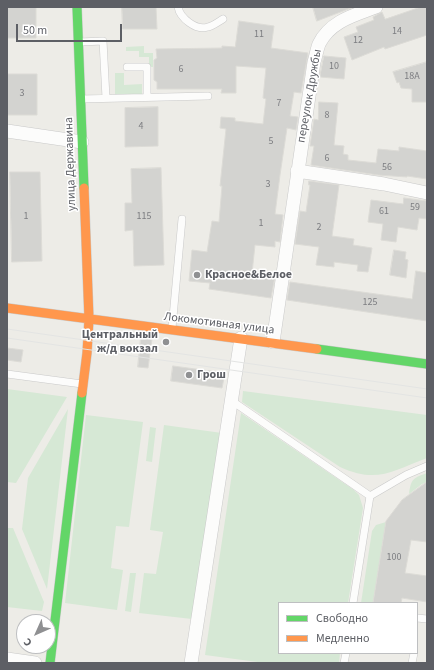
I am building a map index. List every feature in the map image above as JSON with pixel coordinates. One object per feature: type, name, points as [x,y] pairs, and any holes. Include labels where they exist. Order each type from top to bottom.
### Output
[{"type":"street","name":"улица Державина","points":[[50,663],[83,384],[89,320],[77,7]]},
{"type":"street","name":"переулок Дружбы","points":[[273,342],[314,62],[319,44],[333,25],[376,7]]},
{"type":"street","points":[[7,131],[82,142]]},
{"type":"street","points":[[298,171],[384,184],[427,193]]},
{"type":"street","name":"Локомотивная улица","points":[[7,308],[89,320],[273,342],[427,364]]},
{"type":"street","points":[[191,663],[241,338]]},
{"type":"street","points":[[7,659],[35,663]]},
{"type":"lane","points":[[178,7],[179,12],[188,22],[199,27],[207,28],[223,19]]},
{"type":"lane","points":[[78,42],[103,41],[106,98]]},
{"type":"lane","points":[[127,68],[147,67],[147,97]]},
{"type":"lane","points":[[80,99],[208,96]]},
{"type":"lane","points":[[172,330],[182,218]]},
{"type":"lane","points":[[7,374],[83,384]]},
{"type":"lane","points":[[232,401],[370,496]]},
{"type":"lane","points":[[370,496],[406,475],[427,466]]},
{"type":"lane","points":[[354,602],[370,496]]},
{"type":"green space","points":[[144,46],[144,53],[153,53],[153,67],[149,67],[149,57],[139,57],[139,51],[126,51],[126,47]]},
{"type":"green space","points":[[115,73],[124,73],[124,85],[142,84],[142,94],[115,95]]},
{"type":"green space","points":[[7,389],[67,397],[16,483],[7,482]]},
{"type":"green space","points":[[243,391],[427,415],[427,458],[384,474],[364,475],[353,472],[340,467],[242,402]]},
{"type":"green space","points":[[68,409],[47,589],[22,529],[28,478]]},
{"type":"green space","points":[[241,413],[354,490],[359,495],[363,508],[348,602],[278,602],[278,654],[340,654],[339,663],[265,663],[205,655]]},
{"type":"green space","points":[[86,415],[143,422],[129,527],[116,526],[111,568],[123,570],[117,610],[65,603]]},
{"type":"green space","points":[[164,425],[222,433],[192,619],[139,613],[144,573],[156,574],[163,532],[150,530]]},
{"type":"green space","points":[[150,427],[156,428],[152,462],[146,461]]},
{"type":"green space","points":[[427,473],[427,482],[409,494],[412,482],[419,476]]},
{"type":"green space","points":[[386,522],[373,602],[361,602],[372,531],[376,525]]},
{"type":"green space","points":[[7,528],[13,528],[44,602],[42,611],[7,607]]},
{"type":"green space","points":[[130,573],[136,573],[131,612],[125,611]]},
{"type":"building","points":[[7,7],[36,7],[36,38],[7,38]]},
{"type":"building","points":[[122,7],[156,7],[157,29],[123,29]]},
{"type":"building","points":[[313,7],[351,7],[351,8],[317,21]]},
{"type":"building","points":[[421,7],[427,7],[427,35],[385,49],[384,47],[352,60],[344,37],[358,32],[356,27],[374,20],[373,17],[382,12],[385,19]]},
{"type":"building","points":[[239,21],[274,26],[271,48],[308,53],[301,93],[294,92],[290,116],[298,117],[296,130],[287,128],[280,175],[275,214],[283,215],[280,242],[275,241],[275,247],[255,245],[252,273],[275,276],[271,298],[209,289],[210,283],[189,281],[192,250],[207,252],[212,221],[219,222],[222,186],[220,186],[226,129],[220,128],[221,117],[235,118],[235,121],[263,124],[266,99],[263,98],[266,68],[236,66],[236,93],[221,93],[222,89],[157,89],[157,82],[154,80],[154,60],[157,58],[156,49],[222,48],[222,46],[235,47]]},
{"type":"building","points":[[324,56],[346,58],[344,79],[320,77]]},
{"type":"building","points":[[427,62],[427,102],[412,102],[412,89],[401,88],[399,82],[397,83],[393,72]]},
{"type":"building","points":[[7,74],[37,74],[37,115],[7,115]]},
{"type":"building","points":[[319,102],[338,103],[334,145],[344,146],[343,154],[348,155],[348,160],[376,163],[378,149],[399,151],[399,147],[427,151],[427,179],[407,176],[378,175],[311,165],[314,146],[310,146],[314,119],[318,120]]},
{"type":"building","points":[[158,107],[158,146],[125,147],[125,108]]},
{"type":"building","points":[[161,168],[164,265],[134,266],[133,230],[125,231],[125,203],[132,203],[131,169]]},
{"type":"building","points":[[10,172],[40,172],[42,261],[12,262]]},
{"type":"building","points":[[309,181],[339,185],[332,236],[354,239],[353,245],[372,248],[368,272],[357,271],[358,265],[334,262],[334,267],[316,265],[319,247],[295,244],[300,211],[306,212],[310,185]]},
{"type":"building","points":[[404,198],[427,201],[427,219],[419,218],[417,230],[398,227],[396,242],[381,240],[383,224],[368,222],[371,200],[403,204]]},
{"type":"building","points":[[394,250],[406,252],[405,259],[408,260],[406,278],[390,275]]},
{"type":"building","points":[[416,271],[427,273],[427,321],[287,300],[290,282],[412,299]]},
{"type":"building","points":[[141,337],[152,339],[148,368],[138,367]]},
{"type":"building","points":[[7,348],[23,350],[21,362],[7,360]]},
{"type":"building","points":[[173,366],[225,373],[222,388],[171,381]]},
{"type":"building","points":[[427,482],[427,542],[411,540],[405,573],[427,576],[427,602],[402,598],[401,602],[373,602],[386,521],[402,500]]},
{"type":"tram line","points":[[7,329],[427,389]]},
{"type":"tram line","points":[[7,338],[427,398]]},
{"type":"traffic: fast","points":[[77,7],[84,188]]},
{"type":"traffic: fast","points":[[317,349],[427,364]]},
{"type":"traffic: fast","points":[[50,663],[82,393]]},
{"type":"traffic: slow","points":[[82,393],[87,353],[89,319],[84,188]]},
{"type":"traffic: slow","points":[[7,308],[317,349]]},
{"type":"place","name":"Красное&Белое","points":[[197,275]]},
{"type":"place","name":"Центральный ж/д вокзал","points":[[166,342]]},
{"type":"place","name":"Грош","points":[[189,375]]}]
